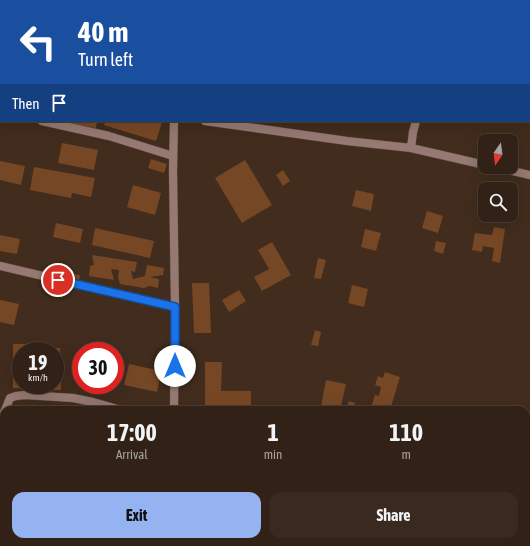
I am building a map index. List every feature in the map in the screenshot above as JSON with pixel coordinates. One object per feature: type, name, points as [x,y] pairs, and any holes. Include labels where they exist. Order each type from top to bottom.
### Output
[{"type":"street","points":[[46,122],[109,136],[173,156]]},
{"type":"street","points":[[174,122],[174,406]]},
{"type":"street","points":[[212,122],[347,141],[411,148],[478,163]]},
{"type":"street","points":[[411,148],[416,122]]},
{"type":"street","points":[[518,172],[530,175]]},
{"type":"street","points":[[0,266],[175,307]]},
{"type":"street","points":[[6,406],[10,398],[25,395],[73,398],[108,406]]},
{"type":"building","points":[[64,122],[97,122],[96,128]]},
{"type":"building","points":[[106,122],[162,122],[156,141],[104,125]]},
{"type":"building","points":[[62,143],[98,150],[94,170],[58,163]]},
{"type":"building","points":[[151,159],[167,164],[164,173],[148,168]]},
{"type":"building","points":[[245,160],[272,205],[242,223],[215,178]]},
{"type":"building","points":[[0,161],[25,166],[21,185],[0,180]]},
{"type":"building","points":[[34,167],[95,178],[91,197],[72,193],[71,198],[30,190]]},
{"type":"building","points":[[283,170],[290,181],[283,186],[276,175]]},
{"type":"building","points":[[133,185],[161,193],[155,215],[127,207]]},
{"type":"building","points":[[356,190],[374,194],[371,211],[352,206]]},
{"type":"building","points":[[427,211],[443,216],[438,233],[422,228]]},
{"type":"building","points":[[56,223],[83,229],[80,243],[53,237]]},
{"type":"building","points":[[494,227],[505,229],[500,263],[492,261],[494,248],[483,246],[482,252],[472,250],[475,233],[492,235]]},
{"type":"building","points":[[95,228],[154,241],[150,258],[92,245]]},
{"type":"building","points":[[365,229],[381,233],[376,251],[361,247]]},
{"type":"building","points":[[0,235],[20,239],[17,254],[0,251]]},
{"type":"building","points":[[436,241],[446,243],[443,254],[434,251]]},
{"type":"building","points":[[272,242],[291,275],[262,291],[254,277],[269,269],[258,250]]},
{"type":"building","points":[[92,255],[137,262],[135,272],[131,271],[133,279],[145,276],[147,265],[164,268],[163,275],[150,277],[159,279],[158,288],[150,286],[144,288],[120,284],[118,278],[119,270],[111,269],[114,280],[89,276],[90,266],[94,265]]},
{"type":"building","points":[[318,258],[326,260],[321,279],[314,278]]},
{"type":"building","points":[[68,273],[80,275],[79,282],[67,280]]},
{"type":"building","points":[[192,283],[209,283],[211,333],[194,333]]},
{"type":"building","points":[[352,285],[368,289],[364,307],[348,303]]},
{"type":"building","points":[[239,290],[246,301],[229,312],[222,300]]},
{"type":"building","points":[[0,300],[19,304],[14,325],[0,322]]},
{"type":"building","points":[[315,330],[321,332],[318,346],[311,345]]},
{"type":"building","points":[[205,362],[222,362],[221,391],[251,391],[251,406],[205,406]]},
{"type":"building","points":[[129,364],[161,371],[157,392],[124,385]]},
{"type":"building","points":[[385,372],[400,377],[391,406],[371,406],[375,395],[379,396],[381,387],[375,385],[378,376],[383,378]]},
{"type":"building","points":[[326,380],[346,384],[341,406],[321,406]]},
{"type":"building","points":[[349,401],[355,403],[354,406],[347,406]]},
{"type":"route","points":[[58,280],[175,307],[175,366]]}]
